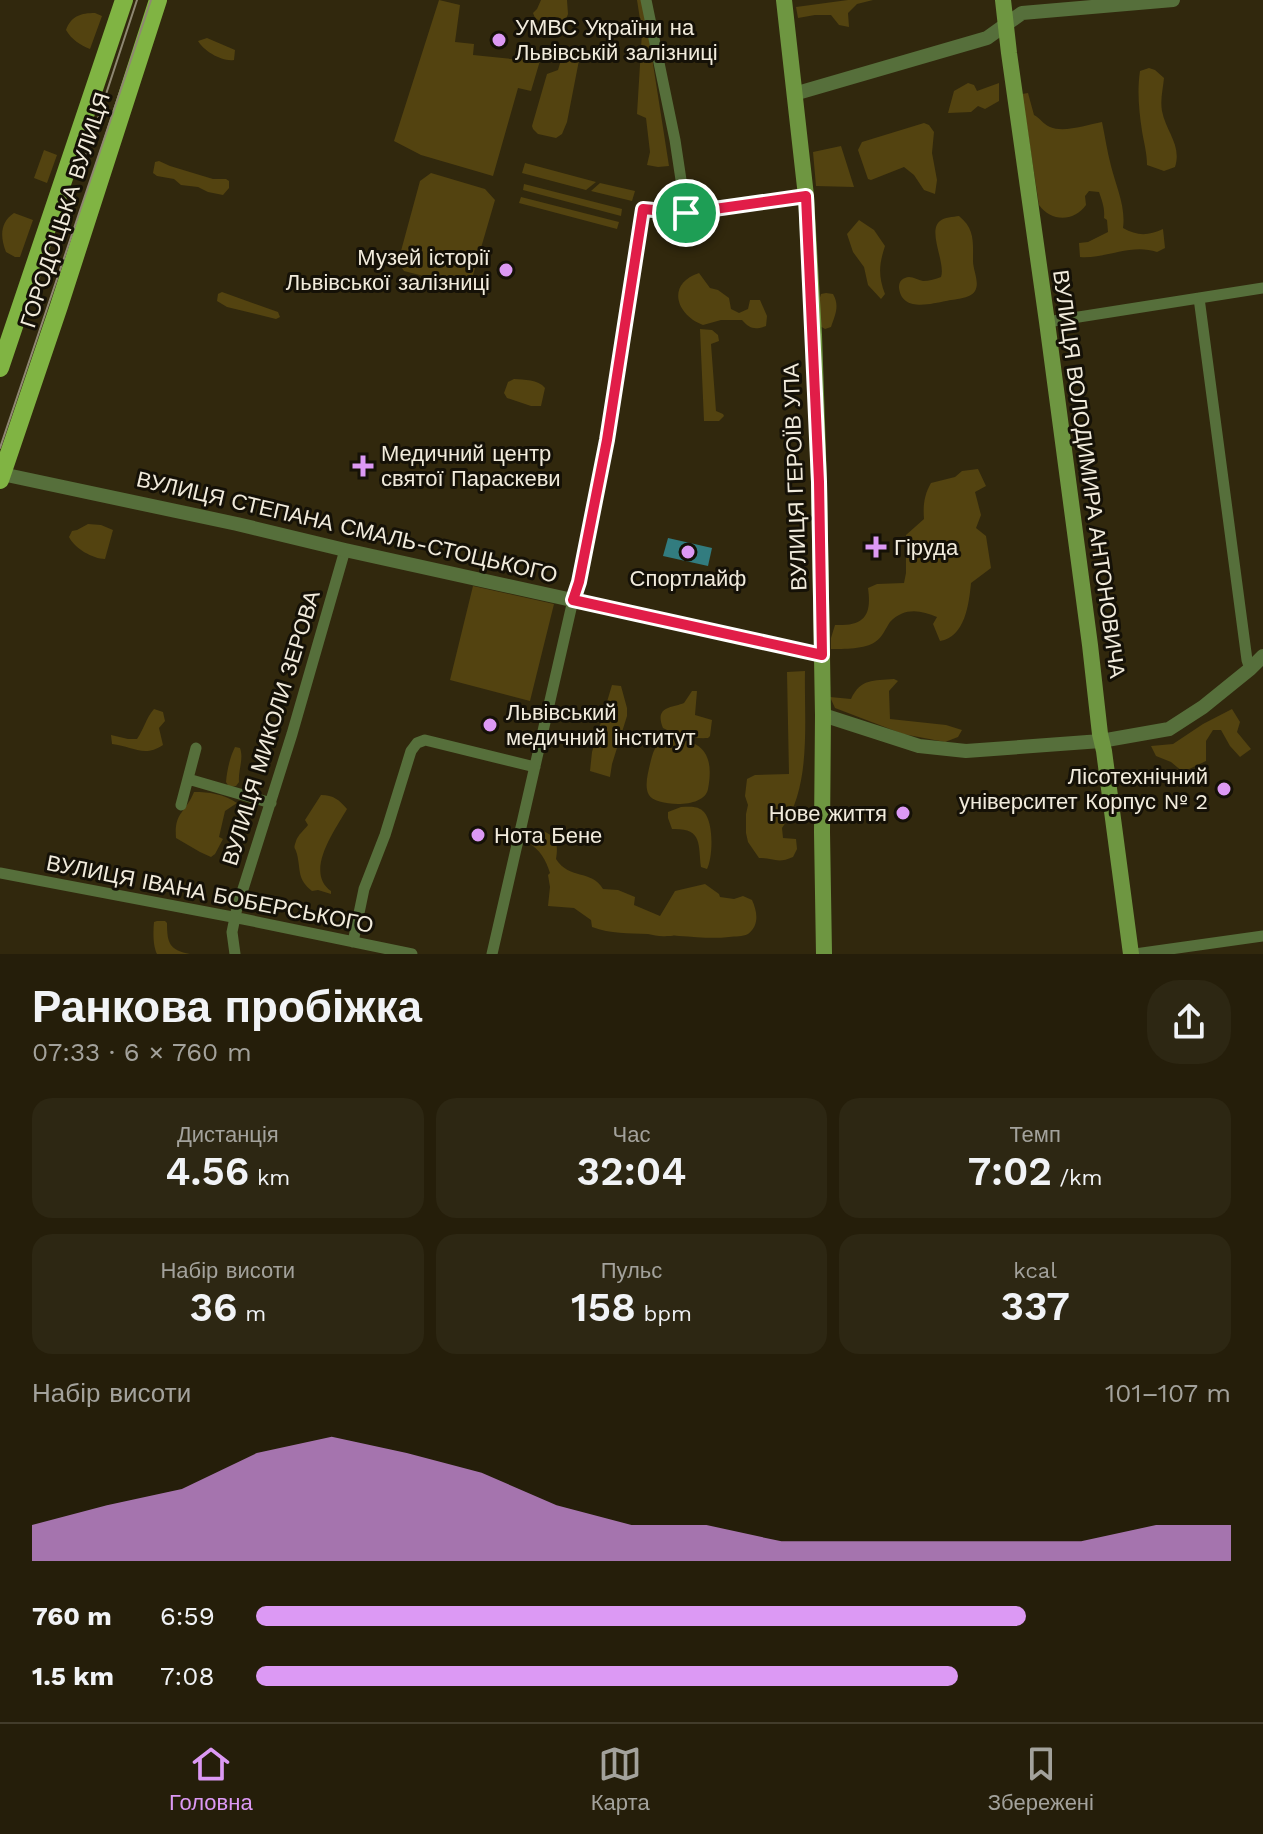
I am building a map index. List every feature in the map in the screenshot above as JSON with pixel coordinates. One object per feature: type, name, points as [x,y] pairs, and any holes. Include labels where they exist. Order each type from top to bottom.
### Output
[{"type":"main road","name":"ГОРОДОЦЬКА ВУЛИЦЯ","points":[[0,368],[124,0]]},
{"type":"main road","name":"ГОРОДОЦЬКА ВУЛИЦЯ","points":[[1,477],[158,0]]},
{"type":"main road","name":"ВУЛИЦЯ ГЕРОЇВ УПА","points":[[784,0],[806,196],[819,482],[824,954]]},
{"type":"main road","name":"ВУЛИЦЯ ВОЛОДИМИРА АНТОНОВИЧА","points":[[1003,0],[1101,741],[1133,954]]},
{"type":"street","points":[[646,0],[686,213]]},
{"type":"street","points":[[794,94],[987,38],[1022,13],[1169,0]]},
{"type":"street","points":[[492,954],[579,582],[607,440],[643,209],[686,213],[806,196]]},
{"type":"street","points":[[1047,322],[1263,288]]},
{"type":"street","points":[[1199,298],[1250,669]]},
{"type":"street","name":"ВУЛИЦЯ СТЕПАНА СМАЛЬ-СТОЦЬКОГО","points":[[1,477],[237,524],[822,655]]},
{"type":"street","name":"ВУЛИЦЯ МИКОЛИ ЗЕРОВА","points":[[235,954],[232,932],[235,917],[345,550]]},
{"type":"street","points":[[823,715],[919,746],[966,751],[1101,741],[1169,729],[1203,707],[1263,656]]},
{"type":"street","points":[[353,942],[364,889],[385,835],[411,751],[417,743],[425,740],[535,767]]},
{"type":"street","points":[[181,805],[196,748]]},
{"type":"street","points":[[188,779],[271,803]]},
{"type":"street","name":"ВУЛИЦЯ ІВАНА БОБЕРСЬКОГО","points":[[0,873],[412,954]]},
{"type":"street","points":[[1133,954],[1263,936]]},
{"type":"shaded area","points":[[439,0],[460,5],[455,42],[474,44],[473,55],[521,60],[523,52],[542,54],[531,91],[518,88],[493,176],[421,155],[394,141]]},
{"type":"shaded area","points":[[541,0],[567,0],[568,14],[564,24],[549,27],[535,18],[533,13]]},
{"type":"shaded area","points":[[637,0],[643,0],[669,166],[647,165],[650,152],[646,118],[637,114],[642,32]]},
{"type":"shaded area","points":[[873,0],[857,4],[848,13],[849,27],[839,25],[831,15],[798,18],[796,7]]},
{"type":"shaded area","points":[[95,13],[102,16],[90,49],[76,42],[66,30],[77,16]]},
{"type":"shaded area","points":[[207,38],[235,50],[234,60],[219,58],[204,48],[198,41]]},
{"type":"shaded area","points":[[564,50],[581,50],[567,122],[562,134],[556,138],[538,134],[532,126],[547,74],[558,70]]},
{"type":"shaded area","points":[[1149,68],[1164,78],[1162,111],[1175,145],[1175,167],[1164,171],[1147,165],[1142,131],[1139,78],[1140,71]]},
{"type":"shaded area","points":[[968,83],[974,85],[977,91],[999,83],[999,101],[985,109],[978,106],[971,112],[948,113],[954,91]]},
{"type":"shaded area","points":[[1028,93],[1034,115],[1050,127],[1068,129],[1102,122],[1122,204],[1123,228],[1143,234],[1163,229],[1165,248],[1157,252],[1138,249],[1080,257],[1079,243],[1108,232],[1101,198],[1099,192],[1089,191],[1085,196],[1086,205],[1081,211],[1062,218],[1050,215],[1039,205],[1022,94]]},
{"type":"shaded area","points":[[924,123],[934,132],[935,194],[924,190],[904,167],[868,179],[858,150],[862,142]]},
{"type":"shaded area","points":[[841,146],[854,187],[816,186],[813,152]]},
{"type":"shaded area","points":[[44,150],[57,155],[47,183],[34,178]]},
{"type":"shaded area","points":[[155,162],[213,179],[226,179],[229,188],[223,195],[157,176],[153,173]]},
{"type":"shaded area","points":[[525,163],[596,182],[586,190],[522,173]]},
{"type":"shaded area","points":[[431,173],[485,189],[495,200],[471,282],[466,287],[404,271],[398,262],[420,181]]},
{"type":"shaded area","points":[[600,183],[635,191],[632,201],[591,191]]},
{"type":"shaded area","points":[[524,184],[622,209],[621,216],[523,190]]},
{"type":"shaded area","points":[[521,197],[619,222],[617,229],[519,203]]},
{"type":"shaded area","points":[[14,213],[33,220],[20,257],[6,252],[3,241],[2,230]]},
{"type":"shaded area","points":[[959,216],[972,236],[975,291],[966,297],[932,304],[918,305],[905,301],[899,288],[903,279],[910,277],[925,281],[941,277],[935,232],[940,221]]},
{"type":"shaded area","points":[[859,220],[874,230],[885,246],[880,270],[885,294],[881,299],[868,285],[864,267],[853,252],[847,234]]},
{"type":"shaded area","points":[[699,273],[710,288],[729,298],[731,309],[739,313],[748,309],[750,300],[760,300],[767,316],[766,326],[753,328],[742,320],[721,320],[703,325],[686,314],[678,299],[679,292],[682,284]]},
{"type":"shaded area","points":[[222,292],[278,312],[280,317],[276,319],[227,307],[217,301],[218,294]]},
{"type":"shaded area","points":[[821,294],[833,294],[836,307],[831,327],[825,329],[820,326],[819,301]]},
{"type":"shaded area","points":[[700,329],[712,330],[718,335],[719,341],[711,344],[716,411],[724,416],[719,421],[704,421]]},
{"type":"shaded area","points":[[514,379],[535,381],[545,388],[541,406],[507,398],[504,393],[508,382]]},
{"type":"shaded area","points":[[978,469],[986,486],[975,492],[981,515],[976,528],[986,536],[991,568],[971,583],[964,618],[955,633],[940,641],[933,624],[937,617],[907,612],[895,617],[880,638],[871,644],[831,649],[835,625],[853,624],[864,617],[869,606],[868,588],[877,584],[904,583],[906,535],[924,519],[924,501],[931,483],[955,477],[962,471]]},
{"type":"shaded area","points":[[88,524],[113,530],[105,559],[84,552],[69,537],[72,531]]},
{"type":"shaded area","points":[[473,586],[554,604],[530,701],[450,680]]},
{"type":"shaded area","points":[[805,671],[802,773],[792,812],[782,828],[783,838],[796,839],[797,849],[788,859],[759,858],[746,833],[747,779],[755,775],[789,774],[787,672]]},
{"type":"shaded area","points":[[898,681],[889,691],[890,719],[946,725],[962,730],[958,737],[945,742],[903,734],[835,708],[830,697],[851,699],[863,684]]},
{"type":"shaded area","points":[[612,685],[621,686],[627,716],[610,777],[590,771],[592,752]]},
{"type":"shaded area","points":[[692,691],[697,691],[695,715],[712,720],[708,738],[685,736],[663,728],[663,712],[684,703]]},
{"type":"shaded area","points":[[154,709],[163,712],[165,721],[159,728],[163,745],[144,751],[112,744],[111,735],[137,739]]},
{"type":"shaded area","points":[[1232,709],[1240,722],[1237,732],[1251,749],[1240,757],[1221,730],[1213,730],[1206,741],[1206,761],[1183,772],[1171,762],[1156,756],[1151,746],[1173,744]]},
{"type":"shaded area","points":[[665,739],[688,741],[703,750],[710,776],[705,796],[679,804],[660,802],[649,795],[647,780],[652,756]]},
{"type":"shaded area","points":[[235,747],[240,748],[241,752],[239,782],[229,787],[227,773]]},
{"type":"shaded area","points":[[194,792],[216,794],[237,803],[225,811],[219,837],[223,839],[211,857],[176,838],[178,818]]},
{"type":"shaded area","points":[[321,795],[336,799],[347,809],[321,862],[323,883],[331,894],[312,891],[304,883],[294,847],[308,825],[305,820]]},
{"type":"shaded area","points":[[681,807],[698,808],[708,820],[711,847],[707,869],[701,867],[699,845],[694,835],[682,829],[672,829],[668,812]]},
{"type":"shaded area","points":[[538,829],[554,840],[556,859],[567,870],[592,879],[603,889],[618,890],[635,897],[634,905],[660,916],[675,891],[705,884],[720,897],[734,899],[743,896],[752,900],[756,922],[746,935],[717,938],[620,933],[592,927],[591,920],[574,908],[548,906],[550,873],[542,855],[528,843],[529,834]]},
{"type":"shaded area","points":[[154,922],[167,923],[169,941],[174,948],[190,954],[157,954],[153,934]]},
{"type":"water","name":"Спортлайф","points":[[668,538],[712,548],[708,566],[663,556]]},
{"type":"tram line","points":[[82,167],[137,0]]},
{"type":"tram line","points":[[0,448],[151,0]]},
{"type":"place","name":"УМВС України на Львівській залізниці","points":[[499,40]]},
{"type":"place","name":"Музей історії Львівської залізниці","points":[[506,270]]},
{"type":"place","name":"Медичний центр святої Параскеви","points":[[363,466]]},
{"type":"place","name":"Гіруда","points":[[876,547]]},
{"type":"place","name":"Спортлайф","points":[[688,552]]},
{"type":"place","name":"Львівський медичний інститут","points":[[490,725]]},
{"type":"place","name":"Лісотехнічний університет Корпус № 2","points":[[1224,789]]},
{"type":"place","name":"Нове життя","points":[[903,813]]},
{"type":"place","name":"Нота Бене","points":[[478,835]]},
{"type":"route","points":[[806,196],[814,335],[822,655],[573,600],[607,440],[643,209],[686,213],[806,196]]}]
